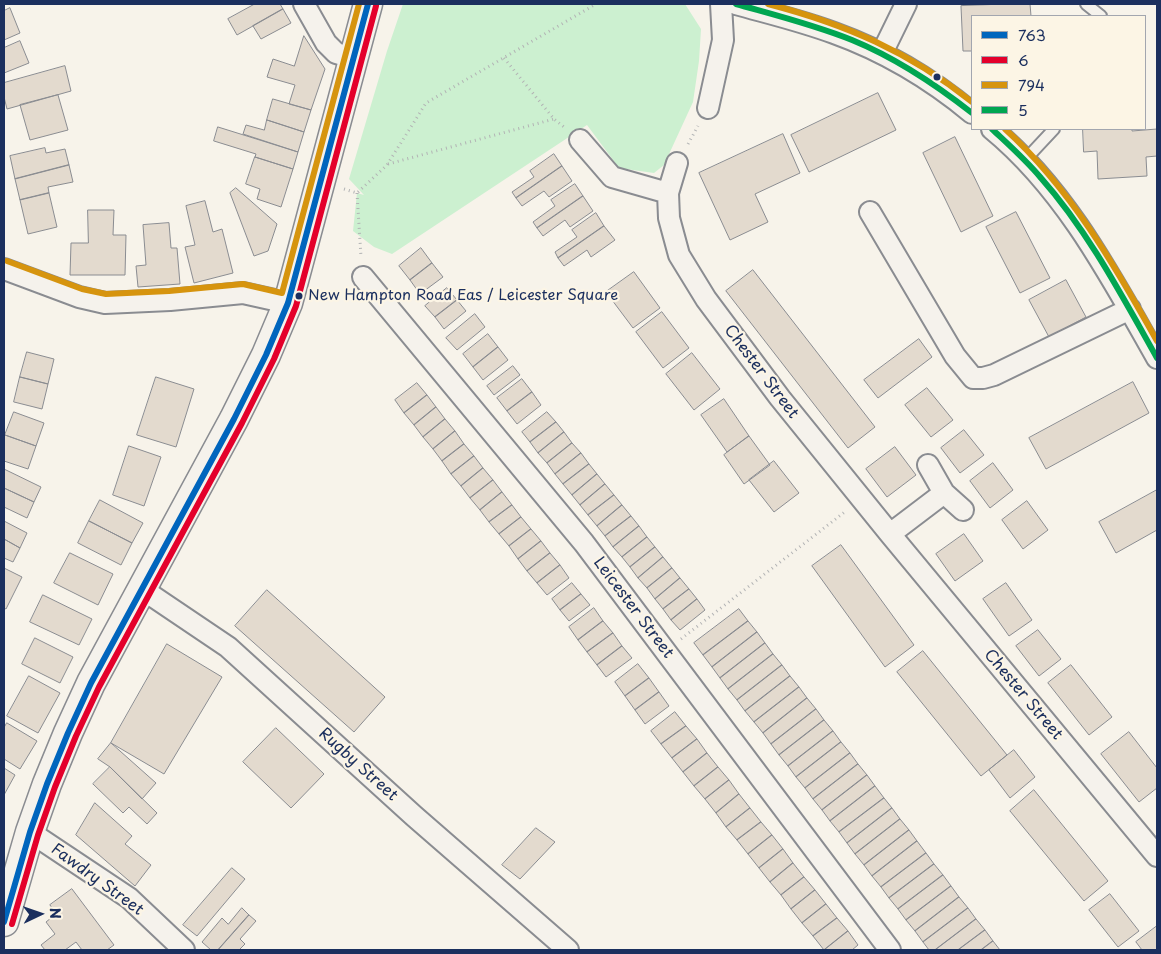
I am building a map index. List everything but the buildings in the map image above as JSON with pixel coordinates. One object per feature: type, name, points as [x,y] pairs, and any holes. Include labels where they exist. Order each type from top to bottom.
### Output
[{"type":"street","points":[[304,4],[326,43],[336,53],[353,58]]},
{"type":"street","points":[[4,922],[30,832],[68,733],[91,683],[234,419],[266,355],[288,303],[368,4]]},
{"type":"street","points":[[708,108],[723,40],[721,4]]},
{"type":"street","points":[[736,4],[834,32],[882,53],[951,96],[971,112]]},
{"type":"street","points":[[882,53],[906,4]]},
{"type":"street","points":[[993,130],[1014,147],[1068,210],[1130,309],[1157,358]]},
{"type":"street","points":[[580,140],[612,177],[668,193]]},
{"type":"street","name":"Chester Street","points":[[677,163],[668,193],[669,218],[679,255],[706,299],[780,398],[890,534],[1157,856]]},
{"type":"street","points":[[870,212],[955,356],[973,378],[994,375],[1130,309]]},
{"type":"street","points":[[4,269],[79,297],[104,303],[243,294],[288,303]]},
{"type":"street","name":"Leicester Street","points":[[363,277],[584,544],[890,950]]},
{"type":"street","points":[[928,465],[944,493],[963,510]]},
{"type":"street","points":[[890,534],[944,493]]},
{"type":"street","name":"Rugby Street","points":[[142,589],[228,647],[253,668],[414,816],[568,950]]},
{"type":"street","name":"Fawdry Street","points":[[30,832],[129,898],[184,950]]},
{"type":"lane","points":[[1086,4],[1100,15]]},
{"type":"lane","points":[[1025,160],[1053,130]]},
{"type":"path","points":[[357,193],[387,165],[426,103],[596,4]]},
{"type":"path","points":[[504,58],[554,120],[580,140]]},
{"type":"path","points":[[677,163],[708,108]]},
{"type":"path","points":[[387,165],[554,120]]},
{"type":"path","points":[[320,183],[357,193]]},
{"type":"path","points":[[357,193],[363,277]]},
{"type":"path","points":[[665,652],[862,499]]},
{"type":"green space","points":[[403,4],[685,4],[701,29],[699,61],[693,102],[664,165],[654,173],[619,168],[587,125],[392,254],[374,247],[353,231],[357,193],[364,195],[349,179]]},
{"type":"transit line","name":"794","points":[[7,261],[82,289],[106,294],[169,291],[243,284],[282,293],[359,4]]},
{"type":"transit line","name":"763","points":[[4,922],[30,832],[68,733],[91,683],[234,419],[266,355],[288,303],[368,4]]},
{"type":"transit line","name":"5","points":[[736,4],[795,20],[868,47],[915,72],[971,112]]},
{"type":"transit line","name":"794","points":[[768,4],[824,21],[876,42],[925,68],[971,101]]},
{"type":"transit line","name":"6","points":[[12,924],[38,835],[76,736],[99,687],[242,423],[274,359],[296,306],[376,6]]},
{"type":"transit line","name":"5","points":[[993,130],[1035,171],[1074,220],[1104,265],[1157,358]]},
{"type":"transit line","name":"794","points":[[1006,130],[1050,176],[1089,228],[1157,341]]},
{"type":"place","name":"New Hampton Road Eas / Leicester Square","points":[[299,296]]}]
